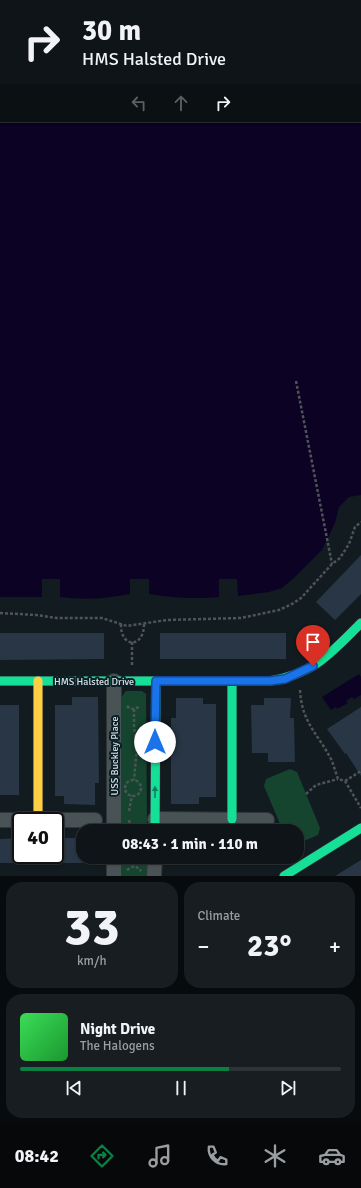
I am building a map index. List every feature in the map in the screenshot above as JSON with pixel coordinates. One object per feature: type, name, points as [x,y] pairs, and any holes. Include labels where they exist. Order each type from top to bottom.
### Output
[{"type":"street","name":"HMS Halsted Drive","points":[[0,681],[270,681],[285,679],[297,675],[330,654],[361,623]]},
{"type":"street","points":[[38,681],[38,812]]},
{"type":"street","name":"USS Buckley Place","points":[[114,681],[114,824]]},
{"type":"street","points":[[155,824],[156,681]]},
{"type":"street","points":[[232,681],[232,819]]},
{"type":"street","points":[[168,824],[232,819],[267,820]]},
{"type":"street","points":[[0,820],[12,820]]},
{"type":"street","points":[[64,820],[95,820]]},
{"type":"street","points":[[284,876],[361,828]]},
{"type":"street","points":[[116,864],[120,874]]},
{"type":"street","points":[[154,864],[154,876]]},
{"type":"path","points":[[296,381],[332,564]]},
{"type":"path","points":[[0,613],[57,618],[102,618],[127,626],[167,620],[241,618],[278,610],[301,598],[332,564],[340,558],[346,551],[355,527],[361,522]]},
{"type":"path","points":[[121,624],[121,635],[124,639],[132,642],[138,641],[141,638],[144,624]]},
{"type":"path","points":[[132,642],[132,681]]},
{"type":"path","points":[[297,675],[300,682],[300,696],[303,712],[331,761],[338,779]]},
{"type":"path","points":[[134,709],[134,727],[137,747],[134,780]]},
{"type":"path","points":[[345,781],[361,771]]},
{"type":"path","points":[[306,794],[316,785],[338,779],[345,781],[361,808]]},
{"type":"path","points":[[134,780],[140,783],[141,789],[138,794],[132,796],[127,792],[125,786],[128,781],[134,780]]},
{"type":"path","points":[[130,824],[129,810],[132,796]]},
{"type":"path","points":[[120,874],[134,866],[141,871],[142,876]]},
{"type":"green space","points":[[126,691],[142,691],[146,694],[147,824],[120,824],[120,699]]},
{"type":"green space","points":[[290,769],[297,772],[320,828],[318,835],[304,841],[304,824],[280,824],[264,786],[266,779]]},
{"type":"green space","points":[[120,864],[147,864],[147,876],[120,876]]},
{"type":"shaded area","points":[[0,122],[361,122],[361,495],[349,497],[339,507],[335,523],[322,550],[282,588],[269,592],[238,596],[237,579],[219,579],[219,597],[192,598],[149,594],[149,579],[130,579],[130,594],[87,599],[60,597],[60,579],[42,579],[42,597],[0,597]]},
{"type":"shaded area","points":[[359,674],[361,677],[361,695],[354,699],[352,697],[346,701],[348,703],[337,709],[336,707],[331,710],[322,697]]},
{"type":"building","points":[[361,555],[361,594],[335,620],[316,602]]},
{"type":"building","points":[[0,633],[104,633],[104,659],[0,660]]},
{"type":"building","points":[[160,633],[286,633],[286,659],[160,659]]},
{"type":"building","points":[[72,697],[98,697],[99,783],[95,783],[95,805],[64,804],[64,796],[55,796],[55,705],[72,705]]},
{"type":"building","points":[[176,698],[203,698],[203,704],[216,704],[216,797],[199,797],[199,804],[171,804],[171,718],[176,718]]},
{"type":"building","points":[[264,698],[291,698],[290,718],[294,718],[295,762],[268,762],[268,753],[252,753],[251,705],[264,705]]},
{"type":"building","points":[[0,705],[19,705],[19,795],[0,795]]},
{"type":"building","points":[[361,707],[361,776],[346,753],[345,754],[327,729]]},
{"type":"building","points":[[12,838],[12,863],[0,863],[0,839]]},
{"type":"building","points":[[64,838],[76,838],[76,863],[64,863]]},
{"type":"building","points":[[361,860],[361,876],[335,876]]},
{"type":"traffic: fast","points":[[0,681],[270,681],[299,673],[321,661],[361,623]]},
{"type":"traffic: fast","points":[[155,824],[156,681]]},
{"type":"traffic: fast","points":[[232,681],[232,819]]},
{"type":"traffic: fast","points":[[284,876],[361,828]]},
{"type":"traffic: slow","points":[[38,681],[38,812]]},
{"type":"route","points":[[155,742],[156,681],[270,681],[285,679],[297,675],[313,666]]}]
